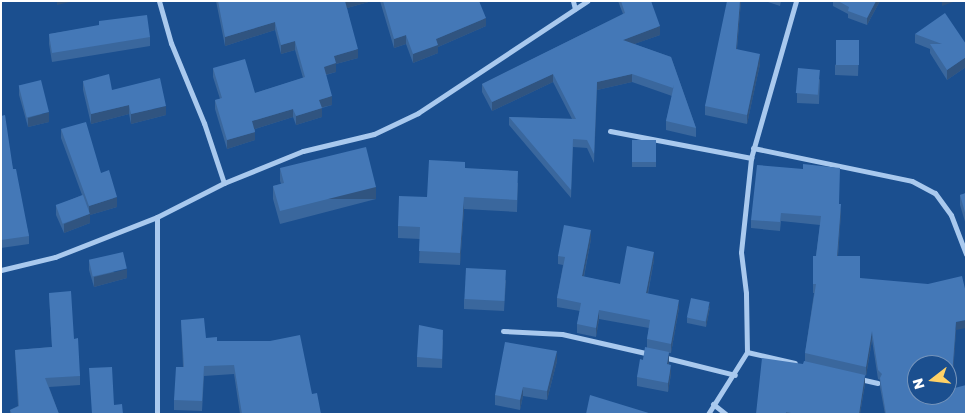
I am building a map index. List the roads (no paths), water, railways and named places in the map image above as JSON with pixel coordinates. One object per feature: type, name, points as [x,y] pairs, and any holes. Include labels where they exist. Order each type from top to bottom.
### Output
[{"type":"street","points":[[159,1],[171,43],[204,123],[224,183]]},
{"type":"street","points":[[573,1],[575,9]]},
{"type":"street","points":[[1,270],[55,257],[157,217],[224,183],[303,152],[374,134],[418,113],[587,1]]},
{"type":"street","points":[[708,414],[713,404],[735,376],[747,352],[746,293],[741,252],[751,158],[796,1]]},
{"type":"street","points":[[610,131],[751,158]]},
{"type":"street","points":[[753,148],[912,181],[935,193],[952,215],[966,254]]},
{"type":"street","points":[[157,217],[157,414]]},
{"type":"street","points":[[503,331],[562,334],[682,360],[735,376]]},
{"type":"street","points":[[747,352],[803,365]]},
{"type":"street","points":[[850,376],[878,383]]},
{"type":"street","points":[[713,404],[726,414]]}]
